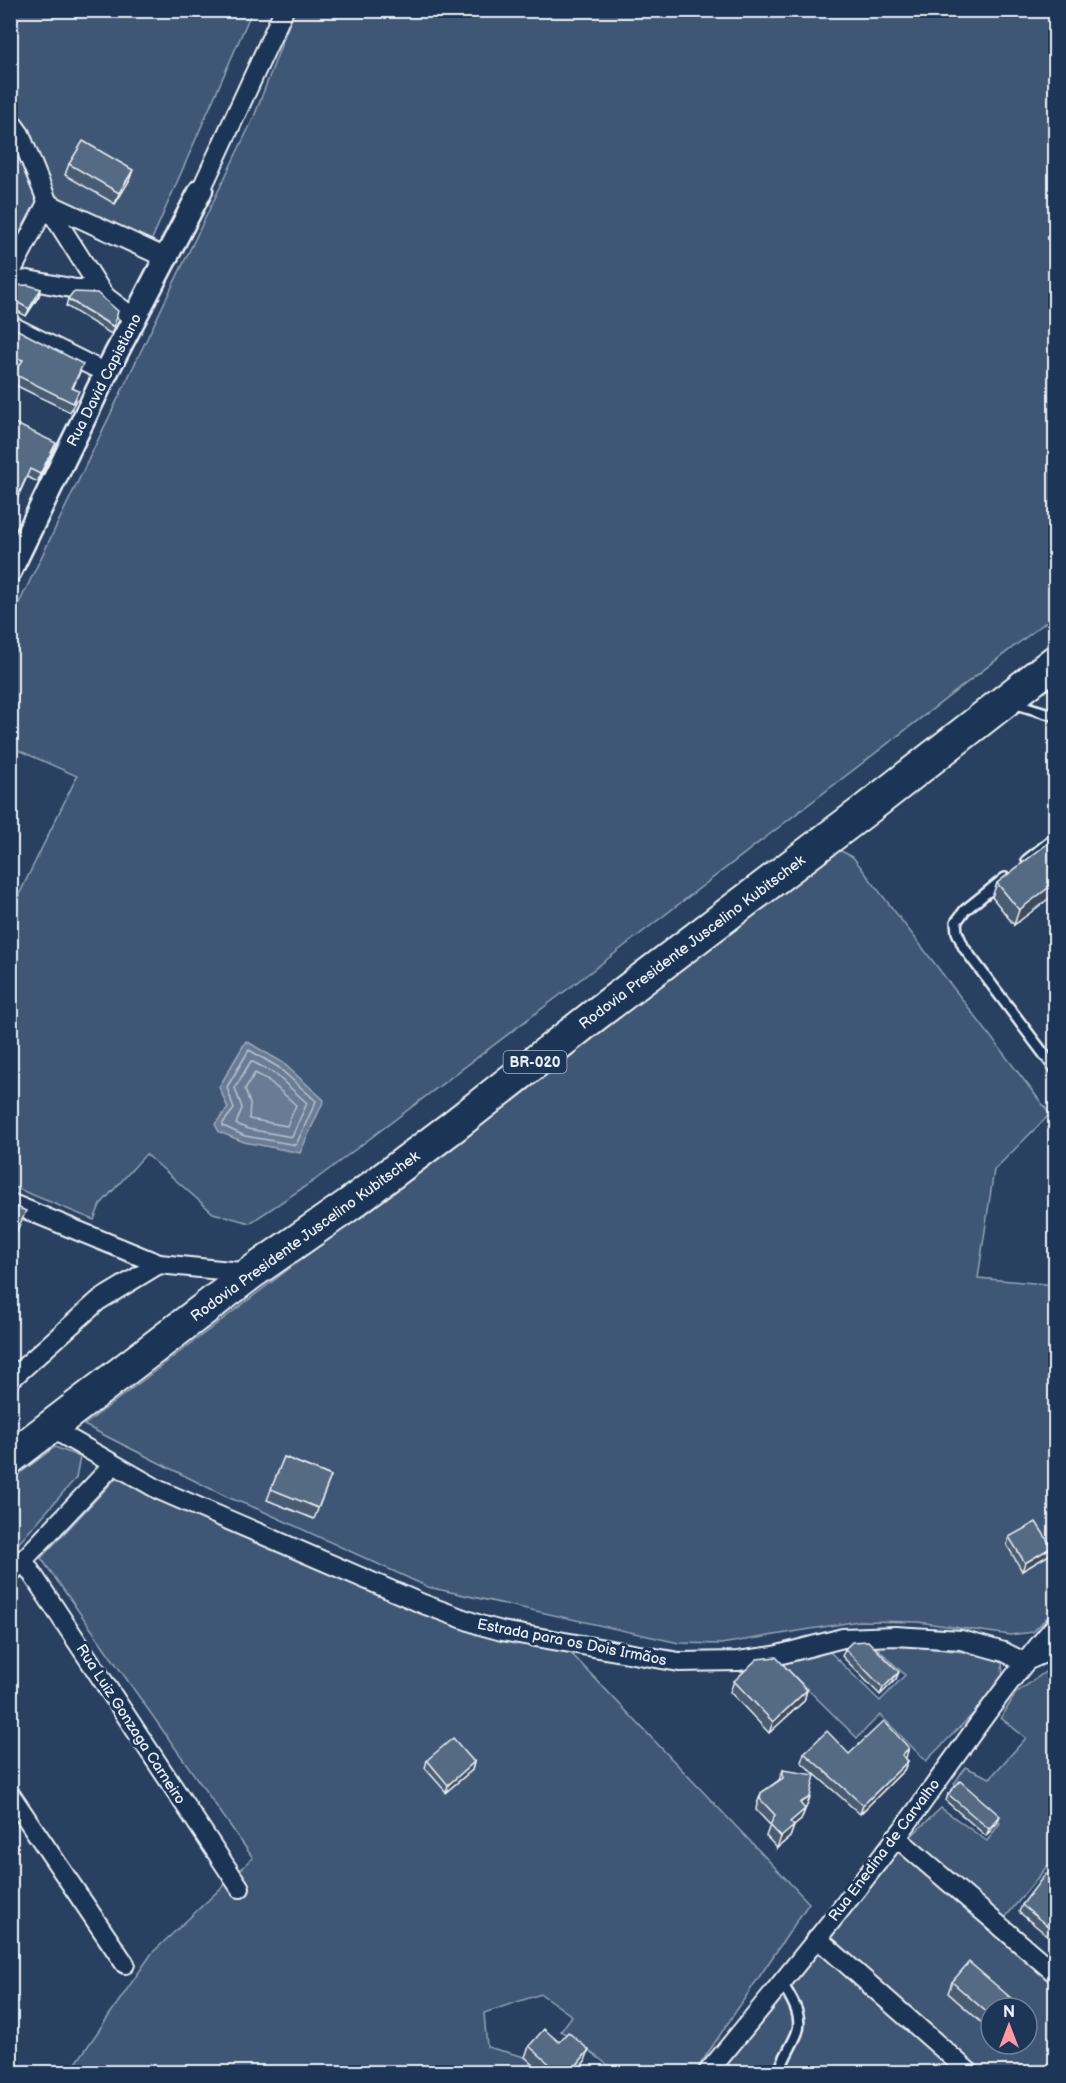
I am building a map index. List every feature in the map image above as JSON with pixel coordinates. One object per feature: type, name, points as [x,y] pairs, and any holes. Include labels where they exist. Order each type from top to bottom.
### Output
[{"type":"highway","name":"Rodovia Presidente Juscelino Kubitschek","points":[[10,1458],[251,1273],[350,1204],[451,1128],[1056,662]]},
{"type":"street","points":[[201,190],[285,10]]},
{"type":"street","points":[[10,120],[20,134],[52,213],[106,297],[135,319]]},
{"type":"street","name":"Rua David Capistiano","points":[[10,571],[106,373],[201,190]]},
{"type":"street","points":[[47,203],[166,258]]},
{"type":"street","points":[[10,274],[47,203]]},
{"type":"street","points":[[10,283],[28,280],[76,289],[100,289]]},
{"type":"street","points":[[10,325],[106,373]]},
{"type":"street","points":[[10,1203],[159,1264],[251,1273]]},
{"type":"street","points":[[15,1370],[98,1302],[159,1264]]},
{"type":"street","name":"Estrada para os Dois Irmãos","points":[[49,1427],[159,1490],[218,1517],[423,1604],[480,1625],[512,1633],[679,1662],[738,1661],[774,1656],[843,1638],[895,1636],[961,1640],[1004,1652],[1024,1662]]},
{"type":"street","points":[[17,1567],[113,1465]]},
{"type":"street","name":"Rua Luiz Gonzaga Carneiro","points":[[17,1567],[240,1888]]},
{"type":"street","name":"Rua Enedina de Carvalho","points":[[708,2073],[897,1837],[1024,1662],[1056,1625]]},
{"type":"street","points":[[1024,1662],[1056,1648]]},
{"type":"street","points":[[10,1794],[125,1964]]},
{"type":"street","points":[[897,1837],[1054,1970]]},
{"type":"street","points":[[817,1938],[967,2072]]},
{"type":"lane","points":[[1005,700],[1056,716]]},
{"type":"lane","points":[[1019,866],[1056,837]]},
{"type":"lane","points":[[1010,873],[965,910],[956,922],[957,932],[964,948],[1056,1070]]},
{"type":"lane","points":[[779,2073],[782,2061],[799,2026],[796,2007],[782,1983]]},
{"type":"shaded area","points":[[11,11],[252,11],[149,246],[45,199],[11,258]]},
{"type":"shaded area","points":[[294,11],[1055,11],[1055,615],[601,964],[315,1180],[250,1223],[213,1213],[146,1154],[100,1205],[94,1220],[11,1186],[11,911],[77,776],[11,747],[10,622],[254,117]]},
{"type":"shaded area","points":[[839,850],[853,857],[1050,1114],[994,1170],[978,1278],[1055,1285],[1055,1609],[1033,1632],[1010,1635],[918,1622],[859,1621],[721,1644],[679,1643],[428,1587],[227,1497],[84,1425],[602,1030],[824,853]]},
{"type":"shaded area","points":[[55,1447],[80,1457],[76,1478],[11,1552],[11,1480]]},
{"type":"shaded area","points":[[118,1476],[480,1633],[567,1649],[809,1903],[695,2072],[618,2072],[561,2031],[572,2016],[541,1994],[484,2013],[487,2047],[525,2057],[543,2072],[70,2072],[152,1953],[253,1858],[41,1558]]},
{"type":"shaded area","points":[[871,1642],[1000,1656],[1003,1684],[926,1761],[880,1715],[857,1738],[781,1663],[829,1651],[880,1701],[905,1675]]},
{"type":"shaded area","points":[[1055,1665],[1055,1870],[1048,1865],[1000,1924],[905,1842],[941,1808],[987,1841],[1000,1823],[954,1784],[965,1767],[990,1778],[1026,1738],[1001,1718],[1016,1693]]},
{"type":"shaded area","points":[[896,1837],[1055,1977],[1055,2072],[708,2072]]},
{"type":"water","points":[[246,1041],[282,1062],[324,1100],[300,1153],[244,1142],[219,1132],[215,1124],[228,1108],[219,1087]]},
{"type":"building","points":[[83,141],[133,170],[119,193],[69,164]]},
{"type":"building","points":[[28,285],[41,289],[29,309],[10,298],[10,286]]},
{"type":"building","points":[[73,292],[97,293],[118,311],[114,327],[68,299]]},
{"type":"building","points":[[10,326],[83,364],[72,388],[79,391],[73,403],[14,374],[23,360],[10,356]]},
{"type":"building","points":[[10,421],[56,443],[40,474],[30,469],[15,502],[10,501]]},
{"type":"building","points":[[10,812],[15,814],[10,824]]},
{"type":"building","points":[[1056,837],[1056,882],[1019,910],[997,883]]},
{"type":"building","points":[[10,1204],[26,1211],[10,1246]]},
{"type":"building","points":[[284,1457],[331,1476],[318,1508],[271,1489]]},
{"type":"building","points":[[1036,1522],[1052,1547],[1025,1563],[1009,1537]]},
{"type":"building","points":[[868,1641],[899,1672],[883,1688],[845,1649],[852,1642]]},
{"type":"building","points":[[776,1657],[807,1690],[773,1722],[734,1681],[757,1659]]},
{"type":"building","points":[[884,1721],[909,1748],[902,1755],[908,1761],[863,1805],[804,1753],[827,1731],[849,1754]]},
{"type":"building","points":[[453,1738],[474,1762],[448,1785],[427,1760]]},
{"type":"building","points":[[783,1770],[815,1775],[810,1797],[800,1803],[805,1809],[790,1822],[794,1826],[781,1837],[770,1825],[775,1815],[760,1799],[761,1793],[783,1778]]},
{"type":"building","points":[[960,1781],[1000,1816],[989,1829],[948,1794]]},
{"type":"building","points":[[1046,1873],[1056,1881],[1056,1933],[1022,1905]]},
{"type":"building","points":[[969,1962],[1009,1996],[979,1996],[979,2006],[952,1982]]},
{"type":"building","points":[[544,2029],[559,2042],[568,2032],[589,2050],[570,2073],[560,2073],[529,2046]]}]
